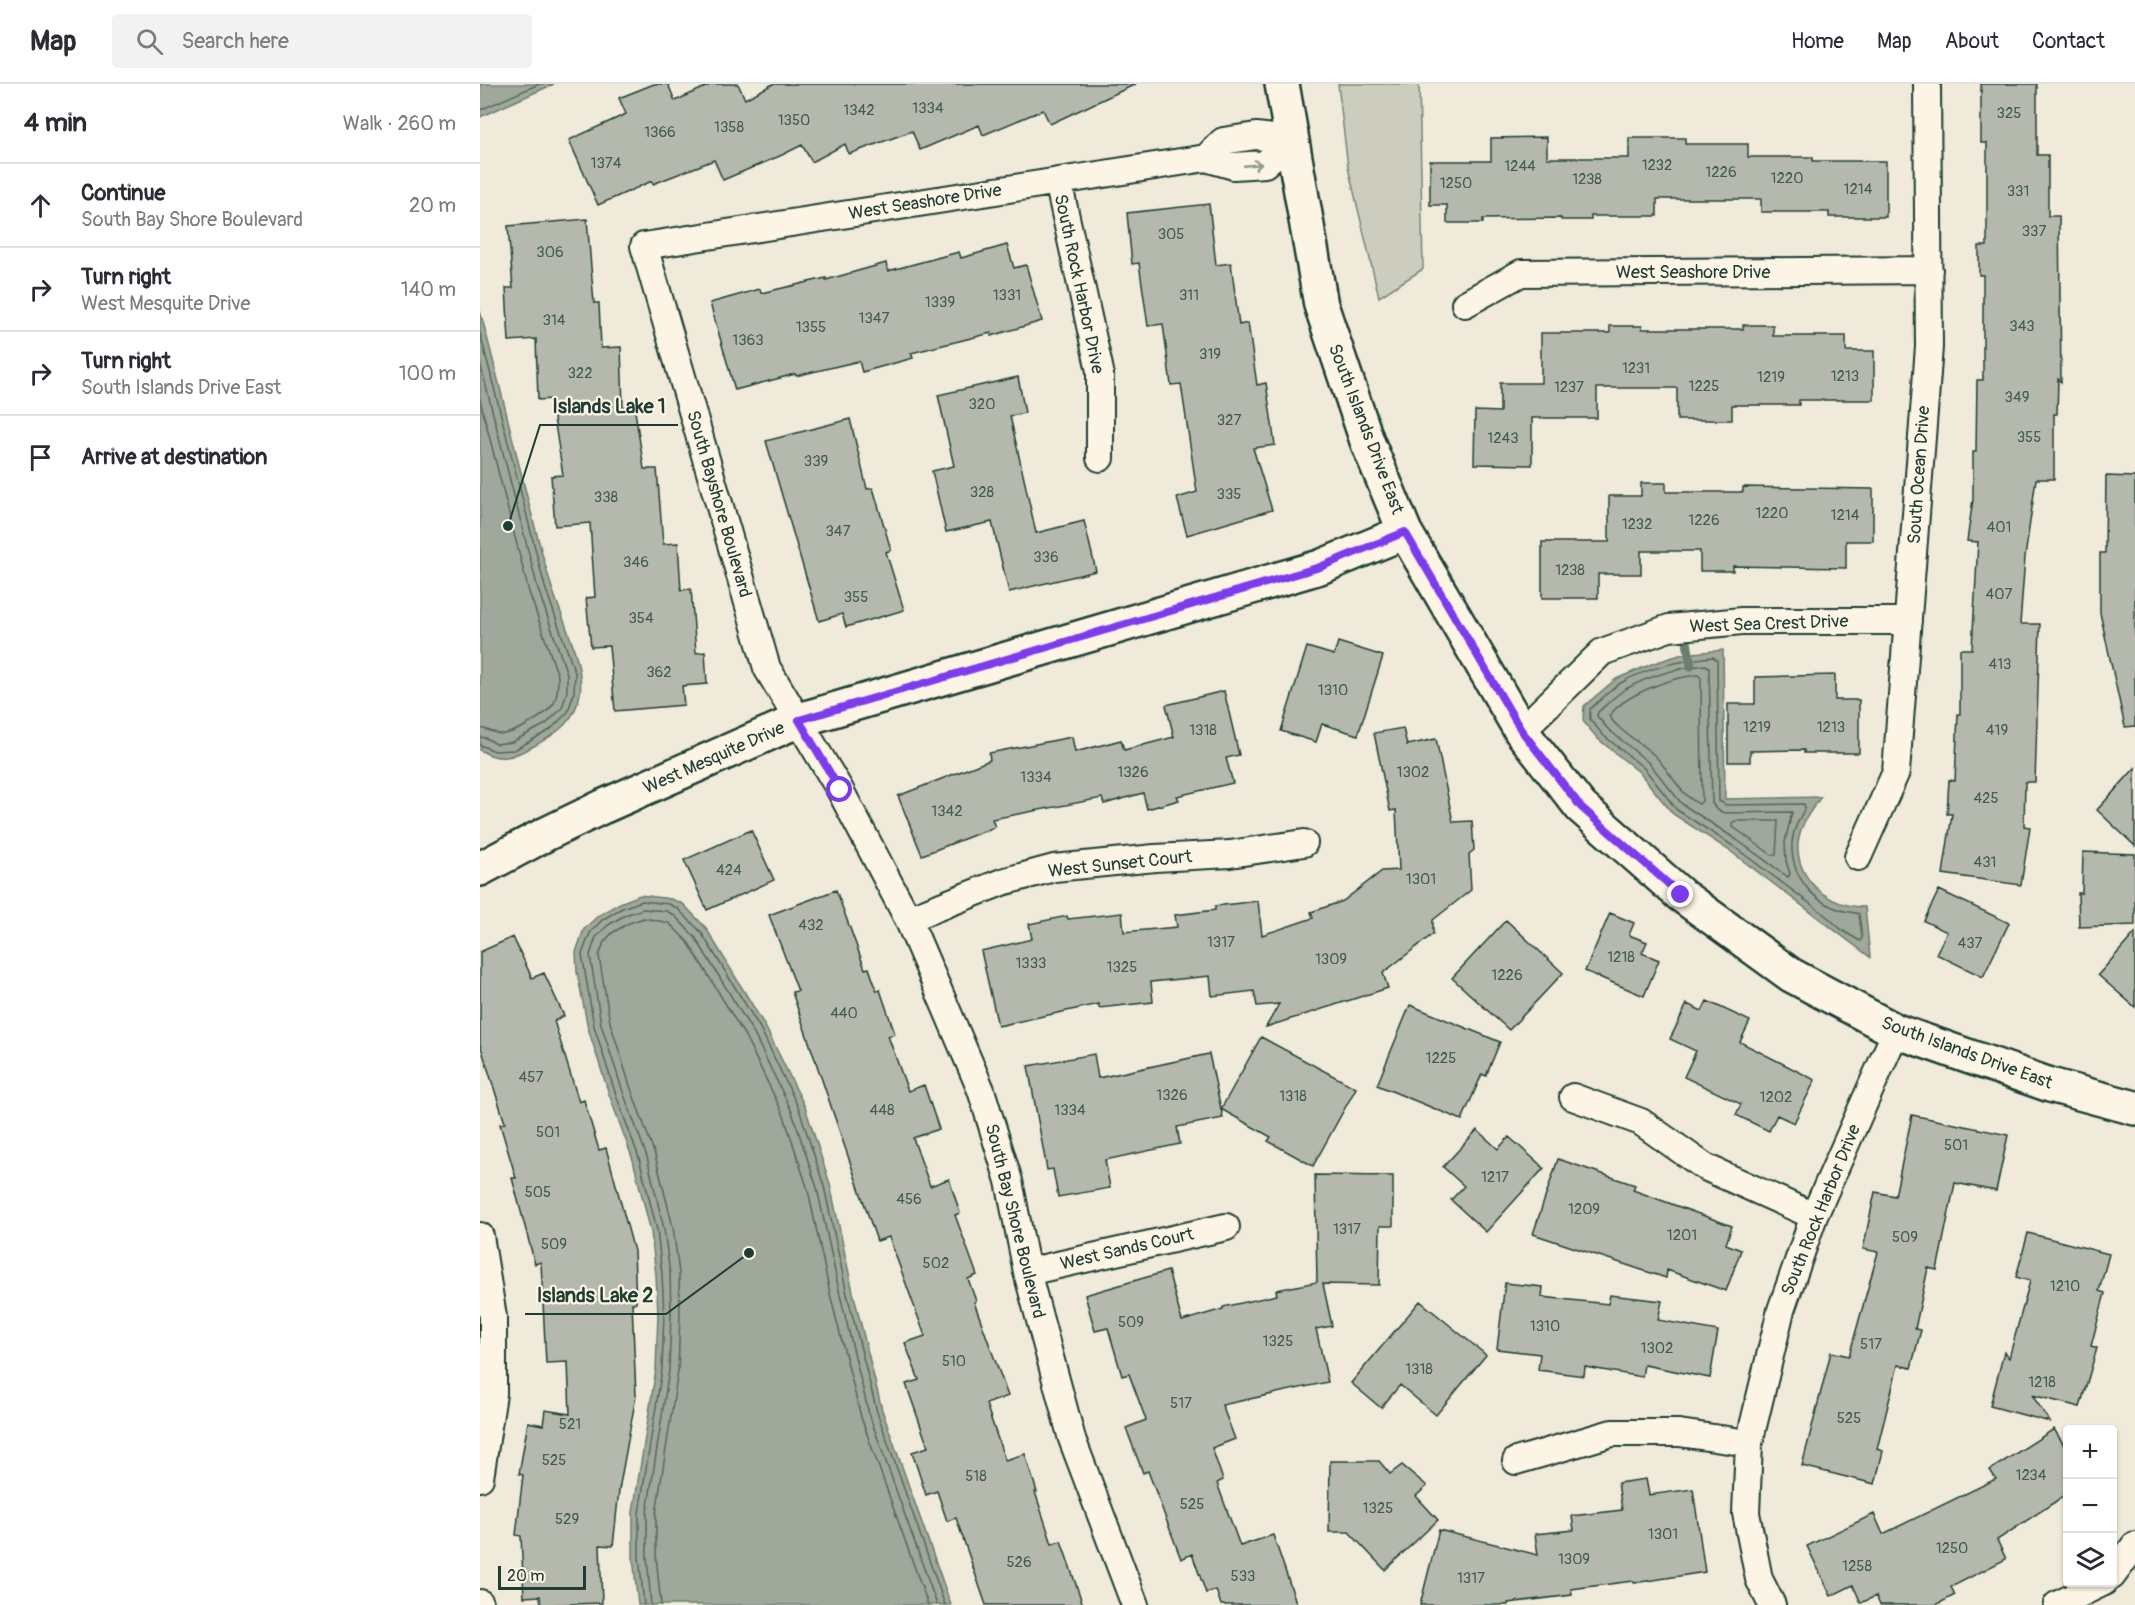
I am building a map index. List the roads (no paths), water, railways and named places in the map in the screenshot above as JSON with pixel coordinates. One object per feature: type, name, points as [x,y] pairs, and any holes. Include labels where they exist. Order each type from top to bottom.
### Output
[{"type":"street","name":"South Islands Drive East","points":[[1282,84],[1321,305],[1367,441],[1405,532],[1521,730],[1581,807],[1681,895],[1791,975],[1896,1031],[2050,1084],[2135,1108]]},
{"type":"street","name":"South Ocean Drive","points":[[1858,857],[1896,772],[1929,347],[1927,84]]},
{"type":"street","name":"West Seashore Drive","points":[[644,246],[1206,158],[1234,166],[1265,164],[1292,140]]},
{"type":"street","name":"South Rock Harbor Drive","points":[[1058,181],[1100,371],[1100,458]]},
{"type":"street","name":"South Bayshore Boulevard","points":[[644,246],[767,668],[799,720]]},
{"type":"street","name":"West Seashore Drive","points":[[1465,304],[1521,273],[1929,270]]},
{"type":"street","name":"West Mesquite Drive","points":[[480,869],[602,807],[799,720],[1320,567],[1405,532]]},
{"type":"street","name":"West Sea Crest Drive","points":[[1521,730],[1602,652],[1669,628],[1742,621],[1908,621]]},
{"type":"street","name":"South Bay Shore Boulevard","points":[[799,720],[840,790],[908,920],[981,1090],[1009,1181],[1027,1272],[1072,1440],[1136,1605]]},
{"type":"street","name":"West Sunset Court","points":[[908,920],[1002,882],[1054,868],[1155,858],[1230,854],[1304,843]]},
{"type":"street","name":"South Rock Harbor Drive","points":[[1773,1605],[1760,1579],[1746,1513],[1749,1443],[1781,1310],[1814,1216],[1896,1031]]},
{"type":"street","points":[[1574,1097],[1641,1122],[1706,1167],[1814,1216]]},
{"type":"street","name":"West Sands Court","points":[[1027,1272],[1227,1227]]},
{"type":"street","points":[[480,1236],[493,1317],[493,1394],[480,1478]]},
{"type":"street","points":[[1516,1461],[1612,1433],[1679,1433],[1749,1443]]},
{"type":"street","points":[[2117,1569],[2135,1545]]},
{"type":"street","points":[[2057,1605],[2094,1587]]},
{"type":"water","points":[[480,84],[554,84],[480,117]]},
{"type":"water","points":[[480,311],[541,551],[571,639],[581,682],[578,703],[570,719],[551,736],[527,750],[507,757],[494,756],[480,750]]},
{"type":"water","points":[[1723,650],[1725,799],[1821,797],[1803,824],[1798,843],[1799,857],[1809,880],[1828,897],[1852,906],[1865,907],[1870,957],[1730,851],[1673,814],[1639,772],[1598,739],[1583,721],[1584,706],[1616,679],[1683,654]]},
{"type":"water","points":[[640,895],[671,899],[683,904],[706,928],[765,1026],[805,1107],[830,1184],[853,1292],[882,1410],[951,1605],[638,1605],[633,1557],[633,1512],[656,1369],[658,1313],[656,1275],[651,1232],[633,1160],[588,1028],[577,972],[576,952],[584,929],[599,915]]},
{"type":"waterway","points":[[1685,629],[1691,666]]},
{"type":"place","name":"Islands Lake 1","points":[[508,526]]},
{"type":"place","name":"Islands Lake 2","points":[[749,1253]]}]
